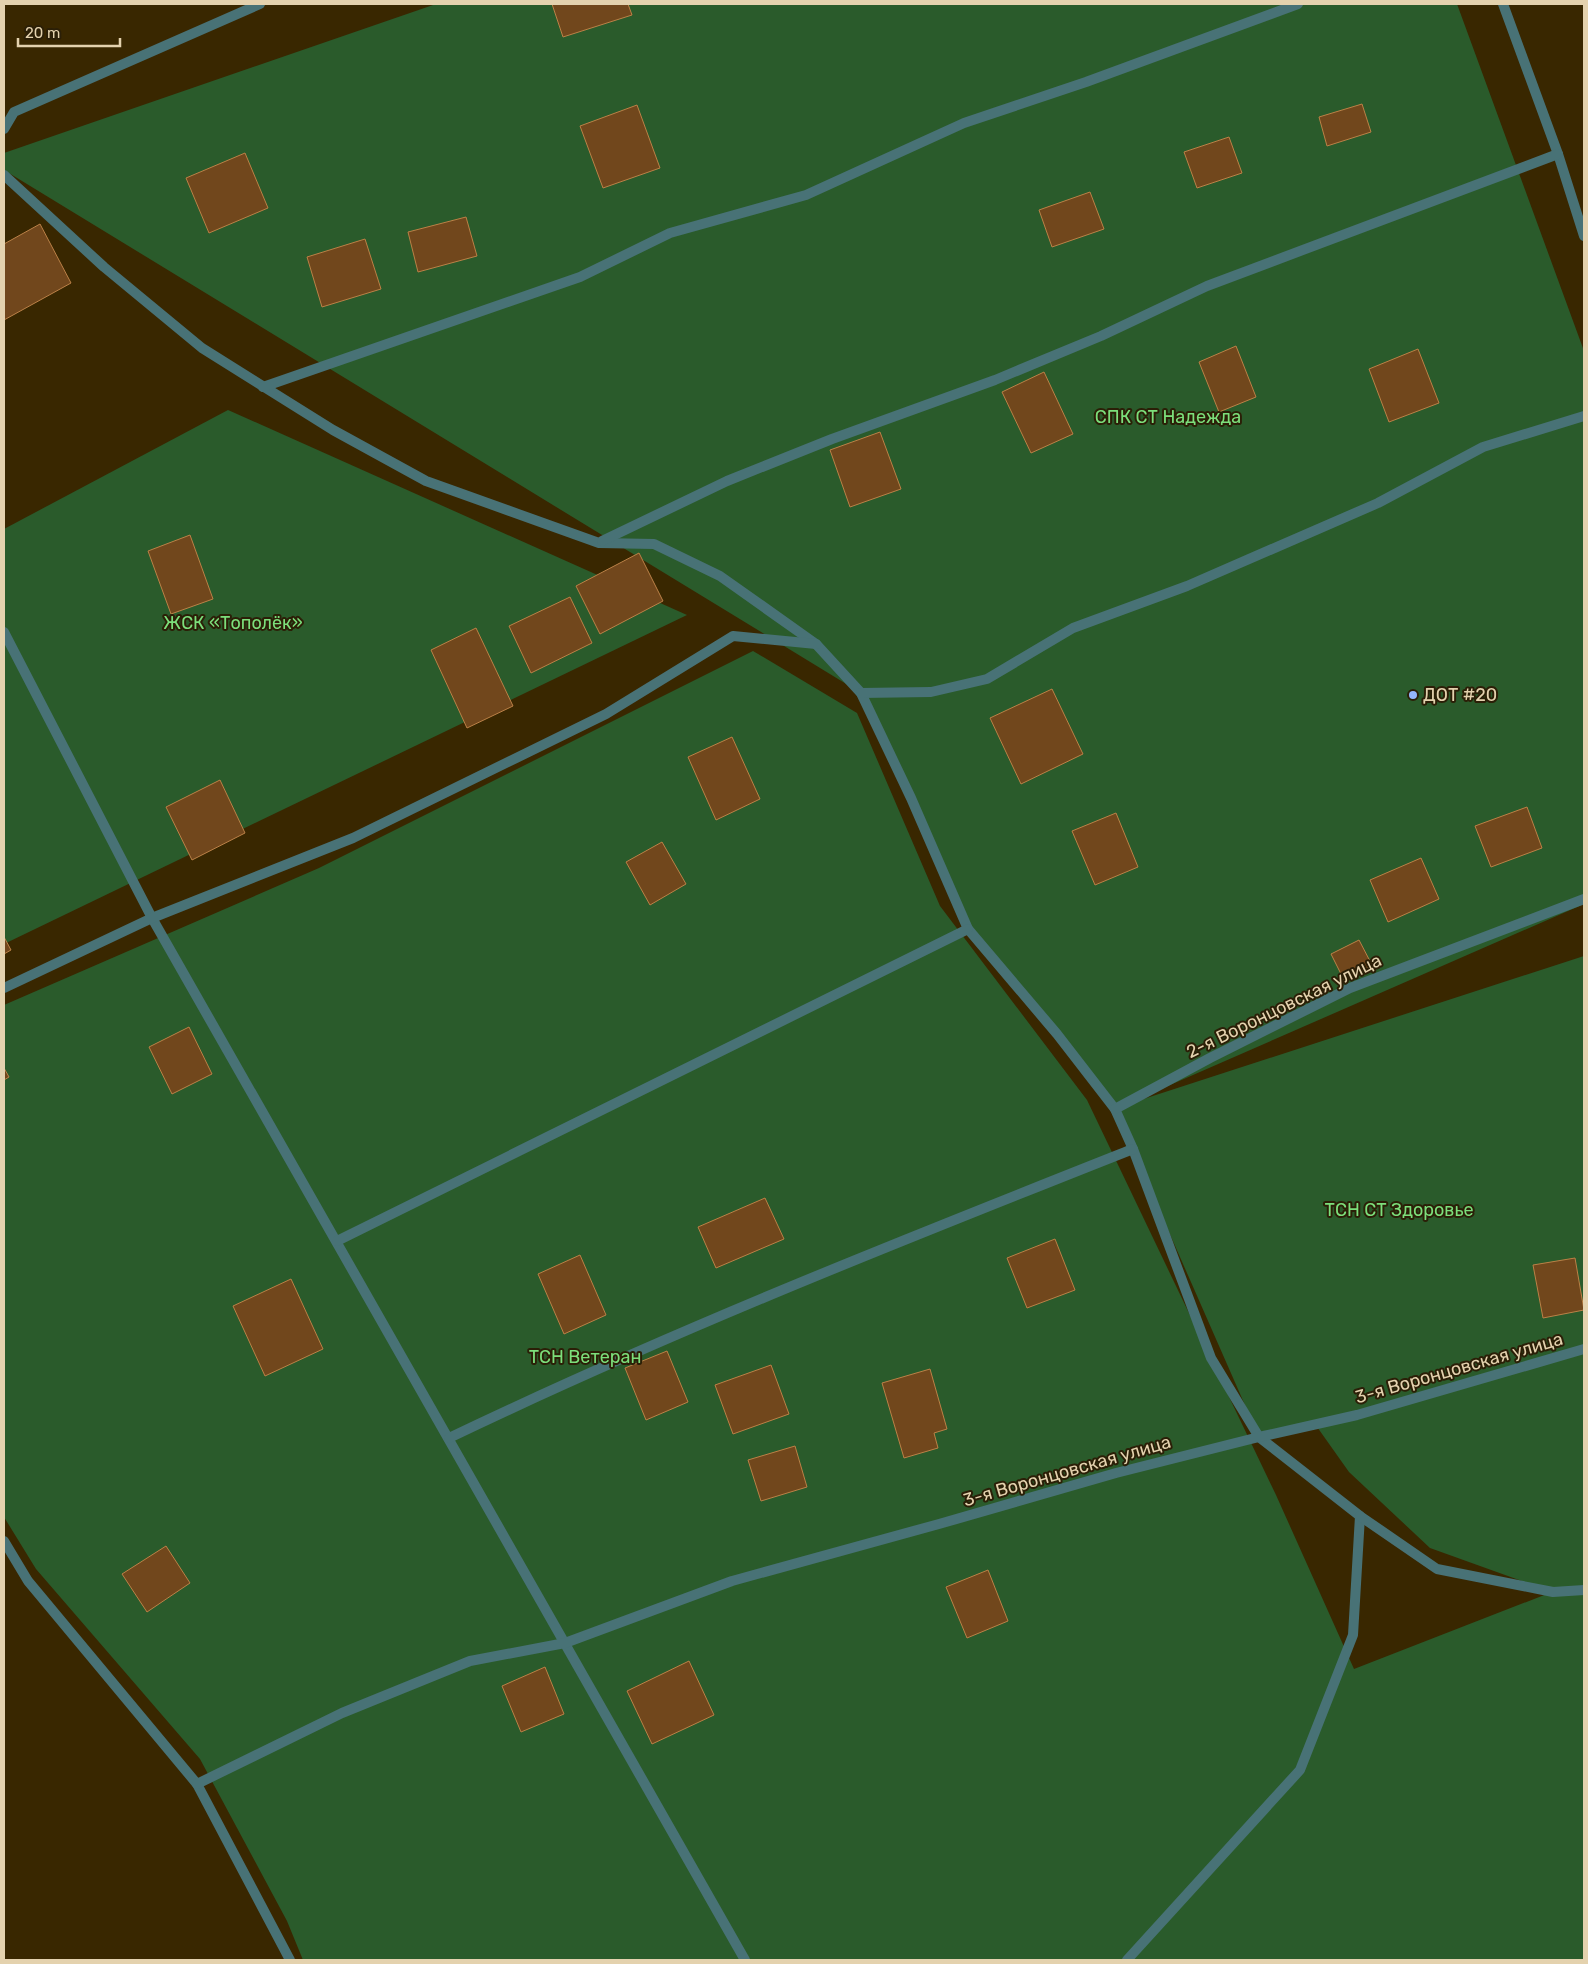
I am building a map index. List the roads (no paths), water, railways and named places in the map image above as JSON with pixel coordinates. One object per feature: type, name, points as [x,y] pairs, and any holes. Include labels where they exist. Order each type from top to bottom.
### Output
[{"type":"lane","points":[[4,129],[14,112],[260,4]]},
{"type":"lane","points":[[263,387],[580,277],[670,233],[806,195],[964,123],[1086,82],[1298,4]]},
{"type":"lane","points":[[1503,4],[1558,154],[1584,236]]},
{"type":"lane","points":[[599,543],[727,481],[832,439],[995,380],[1101,336],[1207,286],[1558,154]]},
{"type":"lane","points":[[4,175],[104,267],[202,348],[333,430],[426,481],[599,543],[654,544],[720,576],[816,644],[861,693],[911,798],[968,929],[1058,1034],[1115,1109],[1133,1149],[1212,1358],[1259,1437],[1360,1516],[1437,1569],[1553,1592],[1584,1590]]},
{"type":"lane","points":[[861,693],[931,692],[987,679],[1073,628],[1186,586],[1378,503],[1482,447],[1584,416]]},
{"type":"lane","points":[[4,632],[152,918],[744,1960]]},
{"type":"lane","points":[[4,988],[152,918],[353,838],[606,714],[733,636],[816,644]]},
{"type":"lane","name":"2-я Воронцовская улица","points":[[1115,1109],[1210,1058],[1350,988],[1584,898]]},
{"type":"lane","points":[[337,1242],[968,929]]},
{"type":"lane","points":[[449,1438],[558,1386],[890,1245],[1133,1149]]},
{"type":"lane","name":"3-я Воронцовская улица","points":[[197,1784],[342,1713],[470,1662],[565,1643],[732,1581],[1116,1472],[1357,1415],[1584,1349]]},
{"type":"lane","points":[[1127,1960],[1300,1770],[1353,1635],[1360,1516]]},
{"type":"lane","points":[[4,1541],[28,1582],[197,1784],[290,1960]]},
{"type":"place","name":"ДОТ #20","points":[[1413,695]]},
{"type":"park label","name":"СПК СТ Надежда","points":[[1168,417]]},
{"type":"park label","name":"ЖСК «Тополёк»","points":[[233,623]]},
{"type":"park label","name":"ТСН СТ Здоровье","points":[[1399,1210]]},
{"type":"park label","name":"ТСН Ветеран","points":[[585,1357]]}]
